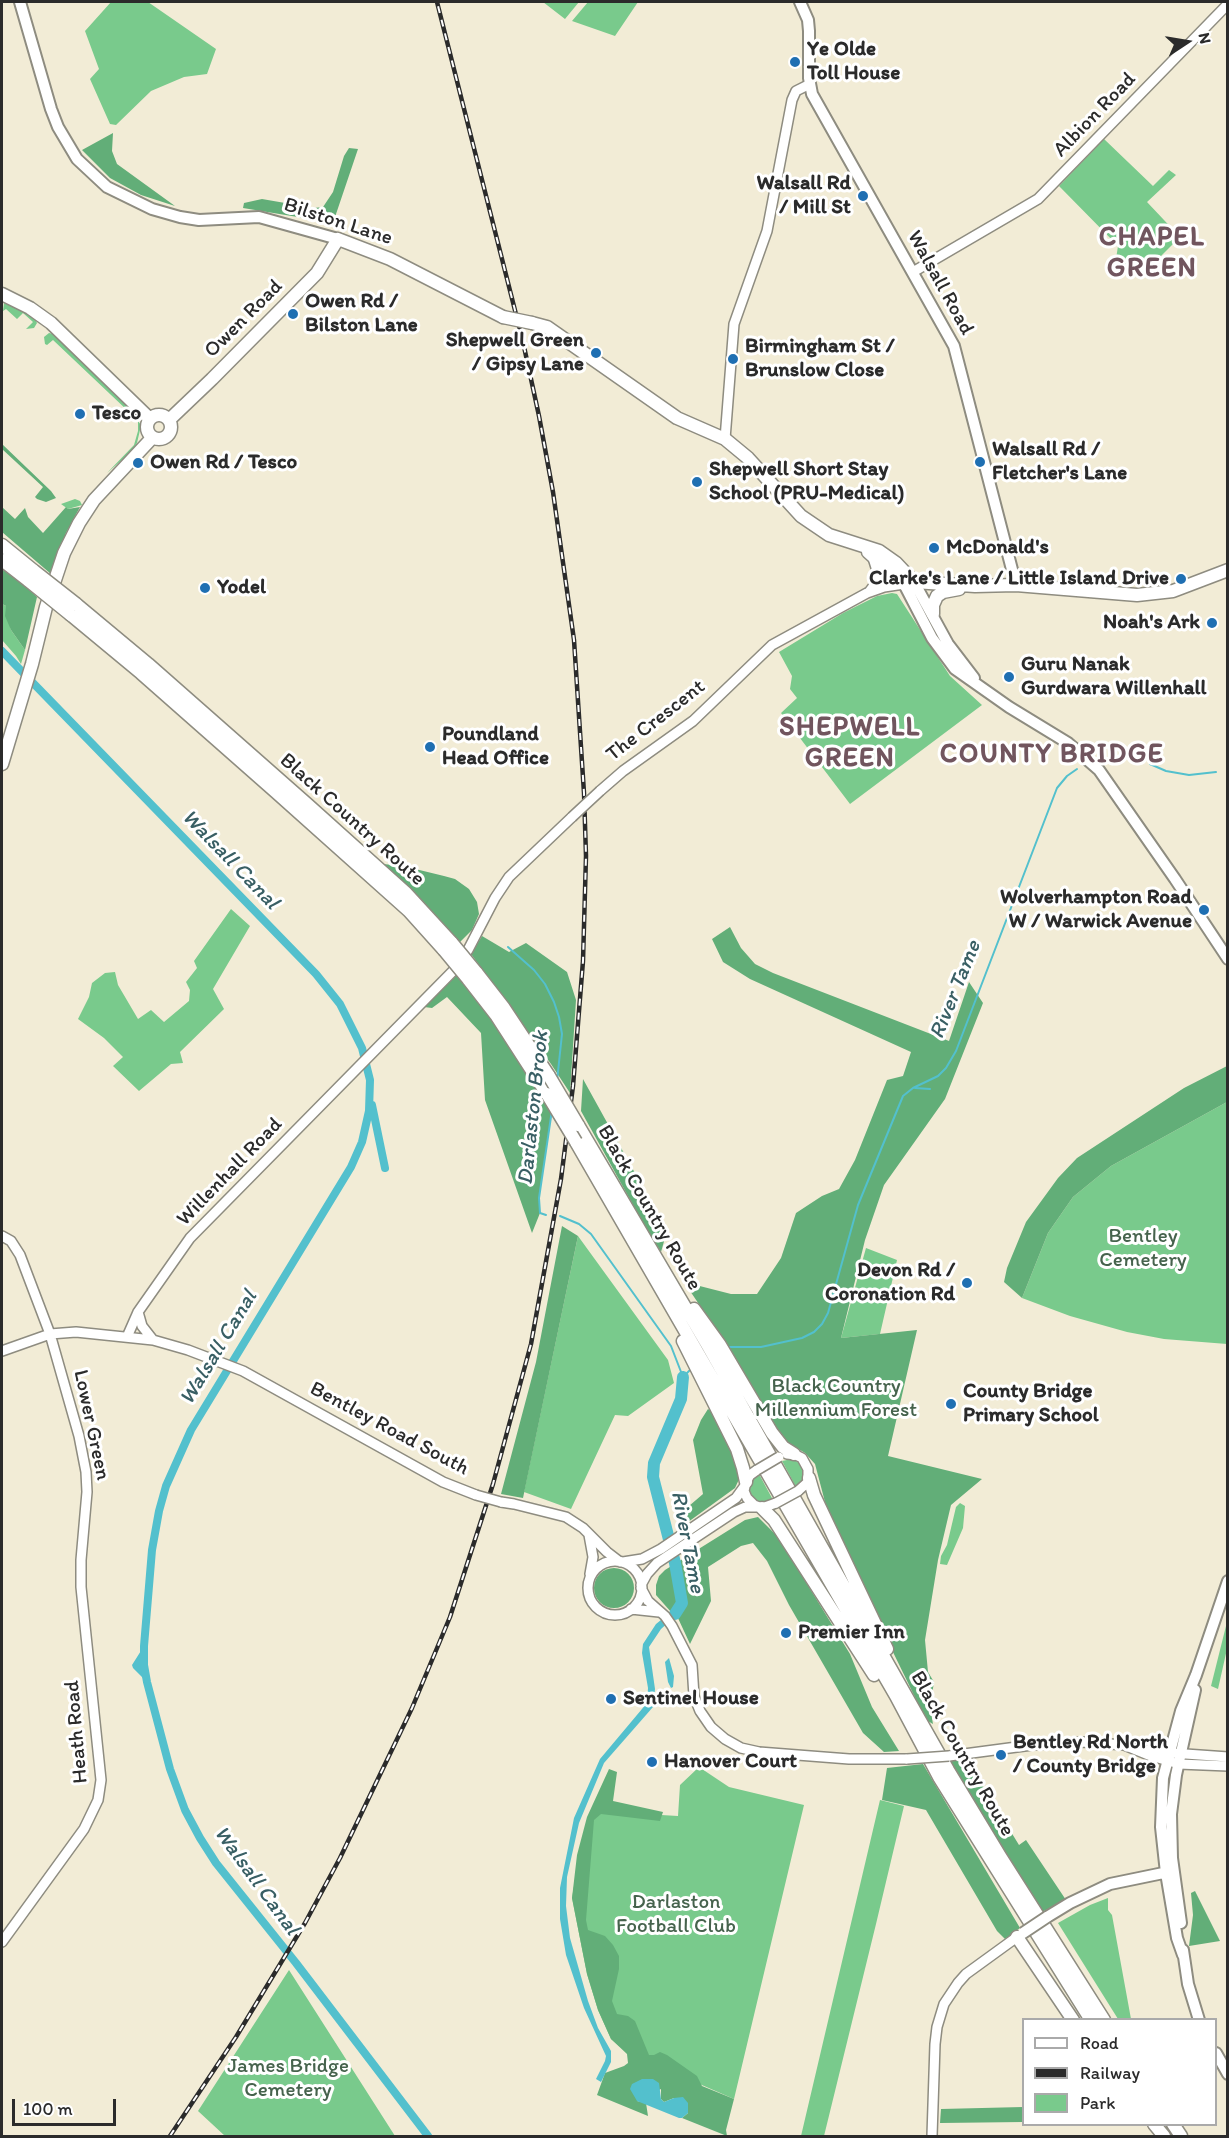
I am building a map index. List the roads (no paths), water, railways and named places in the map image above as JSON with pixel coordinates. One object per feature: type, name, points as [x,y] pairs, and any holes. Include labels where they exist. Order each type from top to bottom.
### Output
[{"type":"main road","name":"Bilston Lane","points":[[20,2],[58,127],[77,159],[107,187],[152,208],[180,217],[199,220],[259,217],[338,239],[390,259],[502,317],[547,327],[677,418],[725,439]]},
{"type":"main road","points":[[800,2],[808,20],[810,84]]},
{"type":"main road","name":"Walsall Road","points":[[810,84],[819,107],[949,337],[959,360],[1016,585]]},
{"type":"main road","name":"Owen Road","points":[[169,420],[317,273],[338,239]]},
{"type":"main road","points":[[2,294],[30,308],[50,322],[150,419]]},
{"type":"main road","points":[[160,415],[169,420],[171,430],[167,437],[158,440],[152,438],[147,428],[150,419],[160,415]]},
{"type":"main road","points":[[2,764],[64,553],[94,501],[152,438]]},
{"type":"main road","points":[[725,439],[748,458],[801,516],[829,535],[887,556],[904,570],[932,638],[947,660],[965,677],[1068,743],[1099,770],[1175,879],[1227,959]]},
{"type":"main road","name":"Black Country Route","points":[[2,545],[32,576],[73,609],[141,673],[448,946],[504,1008],[549,1076],[650,1247],[910,1706],[994,1846],[1103,2018]]},
{"type":"main road","points":[[860,546],[909,583],[933,614],[952,650],[979,685]]},
{"type":"main road","name":"Black Country Route","points":[[2,560],[32,576]]},
{"type":"main road","points":[[909,583],[1016,585],[1121,595],[1151,595],[1173,591],[1227,570]]},
{"type":"main road","points":[[933,614],[933,605],[940,595],[975,586]]},
{"type":"main road","name":"Black Country Route","points":[[472,975],[576,1142],[896,1696],[915,1735],[986,1854],[1090,2018]]},
{"type":"main road","points":[[650,1247],[720,1345],[772,1433],[783,1447],[794,1454]]},
{"type":"main road","points":[[655,1278],[686,1348],[737,1449],[745,1484]]},
{"type":"main road","points":[[809,1478],[814,1495],[894,1664],[910,1706]]},
{"type":"main road","points":[[760,1507],[774,1520],[826,1603],[915,1735]]},
{"type":"main road","points":[[1199,2018],[1177,1938],[1170,1872],[1161,1827],[1161,1799],[1168,1757],[1181,1710],[1196,1675],[1227,1581]]},
{"type":"main road","points":[[1170,1872],[1173,1790],[1195,1692],[1196,1675]]},
{"type":"main road","points":[[1072,2018],[1020,1935],[1070,1903],[1110,1884],[1170,1872]]},
{"type":"main road","points":[[1217,2056],[1227,2074]]},
{"type":"street","name":"Albion Road","points":[[913,272],[1038,199],[1227,4]]},
{"type":"street","points":[[725,439],[734,324],[767,231],[792,100],[796,91],[810,84]]},
{"type":"street","points":[[867,593],[875,584],[878,574],[871,554]]},
{"type":"street","name":"The Crescent","points":[[377,1048],[453,970],[468,950],[495,898],[509,878],[600,791],[623,771],[693,722],[772,645],[867,593],[884,587],[909,583]]},
{"type":"street","name":"Willenhall Road","points":[[127,1337],[138,1312],[194,1234],[377,1048]]},
{"type":"street","name":"Lower Green","points":[[2,1236],[11,1241],[20,1255],[50,1334],[79,1436],[86,1472],[87,1492],[81,1569],[85,1632]]},
{"type":"street","points":[[138,1312],[142,1326],[153,1340]]},
{"type":"street","points":[[2,1351],[50,1334],[76,1332],[153,1340]]},
{"type":"street","name":"Bentley Road South","points":[[153,1340],[243,1371],[443,1482],[476,1495],[566,1517],[622,1562]]},
{"type":"street","points":[[588,1533],[593,1557],[589,1579],[589,1596],[598,1609],[613,1615],[620,1614],[631,1609],[640,1597],[641,1587],[650,1570],[734,1512],[776,1503],[798,1491],[806,1485],[809,1478],[808,1469],[804,1461],[794,1454],[779,1457],[750,1475],[736,1498],[661,1549],[642,1559],[613,1561],[599,1566],[589,1579]]},
{"type":"street","points":[[745,1484],[747,1498],[760,1507]]},
{"type":"street","points":[[622,1562],[635,1570],[648,1601],[672,1626],[692,1665],[694,1696],[700,1711],[711,1727],[741,1748],[759,1752],[849,1759],[907,1759],[1032,1745],[1083,1742],[1124,1745],[1151,1756],[1227,1766]]},
{"type":"street","points":[[631,1609],[660,1613]]},
{"type":"street","name":"Heath Road","points":[[2,1942],[84,1829],[98,1800],[101,1780],[100,1763],[85,1632]]},
{"type":"street","points":[[1180,1759],[1227,1757]]},
{"type":"street","points":[[932,2136],[935,2044],[944,2004],[966,1974],[1020,1935]]},
{"type":"water","points":[[678,1601],[685,1603],[682,1610],[661,1629],[649,1647],[655,1689],[653,1707],[604,1763],[579,1823],[567,1877],[566,1906],[570,1938],[588,2001],[598,2028],[611,2051],[611,2062],[601,2082],[596,2079],[606,2056],[584,2008],[566,1955],[560,1919],[560,1888],[574,1818],[600,1759],[647,1703],[648,1688],[642,1653],[643,1644],[656,1624],[677,1607]]},
{"type":"water","points":[[144,1646],[144,1665],[147,1682],[132,1665]]},
{"type":"water","points":[[669,1658],[674,1676],[671,1688],[665,1662]]},
{"type":"water","points":[[642,2079],[653,2079],[659,2083],[661,2099],[664,2102],[683,2097],[688,2103],[688,2113],[679,2118],[637,2101],[630,2089],[632,2084]]},
{"type":"waterway","name":"Walsall Canal","points":[[2,651],[316,974],[340,1004],[362,1048],[370,1080],[369,1111],[362,1142],[351,1167],[191,1430],[166,1486],[152,1550],[144,1665],[170,1769],[185,1810],[200,1838],[216,1863],[296,1963],[428,2136]]},
{"type":"waterway","name":"River Tame","points":[[1150,764],[1166,771],[1189,775],[1216,772]]},
{"type":"waterway","name":"River Tame","points":[[729,1347],[761,1347],[802,1338],[814,1332],[822,1324],[828,1313],[858,1205],[903,1096],[913,1088],[938,1076],[946,1068],[956,1051],[1057,788],[1067,776],[1077,769]]},
{"type":"waterway","name":"Darlaston Brook","points":[[508,947],[534,970],[545,984],[554,1002],[562,1034],[557,1081]]},
{"type":"waterway","points":[[915,1088],[930,1089]]},
{"type":"waterway","points":[[372,1105],[385,1168]]},
{"type":"waterway","name":"Darlaston Brook","points":[[546,1215],[540,1213],[539,1198],[552,1110]]},
{"type":"waterway","name":"Darlaston Brook","points":[[560,1216],[579,1224],[591,1234],[671,1346],[683,1377]]},
{"type":"waterway","name":"River Tame","points":[[683,1377],[691,1369]]},
{"type":"waterway","name":"River Tame","points":[[675,1614],[682,1603],[675,1563],[653,1477],[654,1463],[681,1399],[683,1377]]},
{"type":"railway","points":[[170,2136],[236,2037],[305,1923],[340,1858],[412,1708],[450,1617],[493,1484],[531,1344],[561,1179],[573,1086],[583,961],[586,856],[574,640],[553,492],[539,416],[523,342],[437,2]]},
{"type":"place","name":"Ye Olde Toll House","points":[[795,62]]},
{"type":"place","name":"Walsall Rd / Mill St","points":[[863,196]]},
{"type":"place","name":"Owen Rd / Bilston Lane","points":[[293,314]]},
{"type":"place","name":"Shepwell Green / Gipsy Lane","points":[[596,353]]},
{"type":"place","name":"Birmingham St / Brunslow Close","points":[[733,359]]},
{"type":"place","name":"Tesco","points":[[80,414]]},
{"type":"place","name":"Walsall Rd / Fletcher's Lane","points":[[980,462]]},
{"type":"place","name":"Owen Rd / Tesco","points":[[138,463]]},
{"type":"place","name":"Shepwell Short Stay School (PRU-Medical)","points":[[697,482]]},
{"type":"place","name":"McDonald's","points":[[934,548]]},
{"type":"place","name":"Clarke's Lane / Little Island Drive","points":[[1181,579]]},
{"type":"place","name":"Yodel","points":[[205,588]]},
{"type":"place","name":"Noah's Ark","points":[[1212,623]]},
{"type":"place","name":"Guru Nanak Gurdwara Willenhall","points":[[1009,677]]},
{"type":"place","name":"Poundland Head Office","points":[[430,747]]},
{"type":"place","name":"Wolverhampton Road W / Warwick Avenue","points":[[1204,910]]},
{"type":"place","name":"Devon Rd / Coronation Rd","points":[[967,1283]]},
{"type":"place","name":"County Bridge Primary School","points":[[951,1404]]},
{"type":"place","name":"Premier Inn","points":[[786,1633]]},
{"type":"place","name":"Sentinel House","points":[[611,1699]]},
{"type":"place","name":"Bentley Rd North / County Bridge","points":[[1001,1755]]},
{"type":"place","name":"Hanover Court","points":[[652,1762]]},
{"type":"district","name":"CHAPEL GREEN","points":[[1152,254]]},
{"type":"district","name":"SHEPWELL GREEN","points":[[850,744]]},
{"type":"district","name":"COUNTY BRIDGE","points":[[1052,755]]},
{"type":"park label","name":"Bentley Cemetery","points":[[1143,1249]]},
{"type":"park label","name":"Black Country Millennium Forest","points":[[836,1399]]},
{"type":"park label","name":"Darlaston Football Club","points":[[676,1915]]},
{"type":"park label","name":"James Bridge Cemetery","points":[[288,2079]]}]
